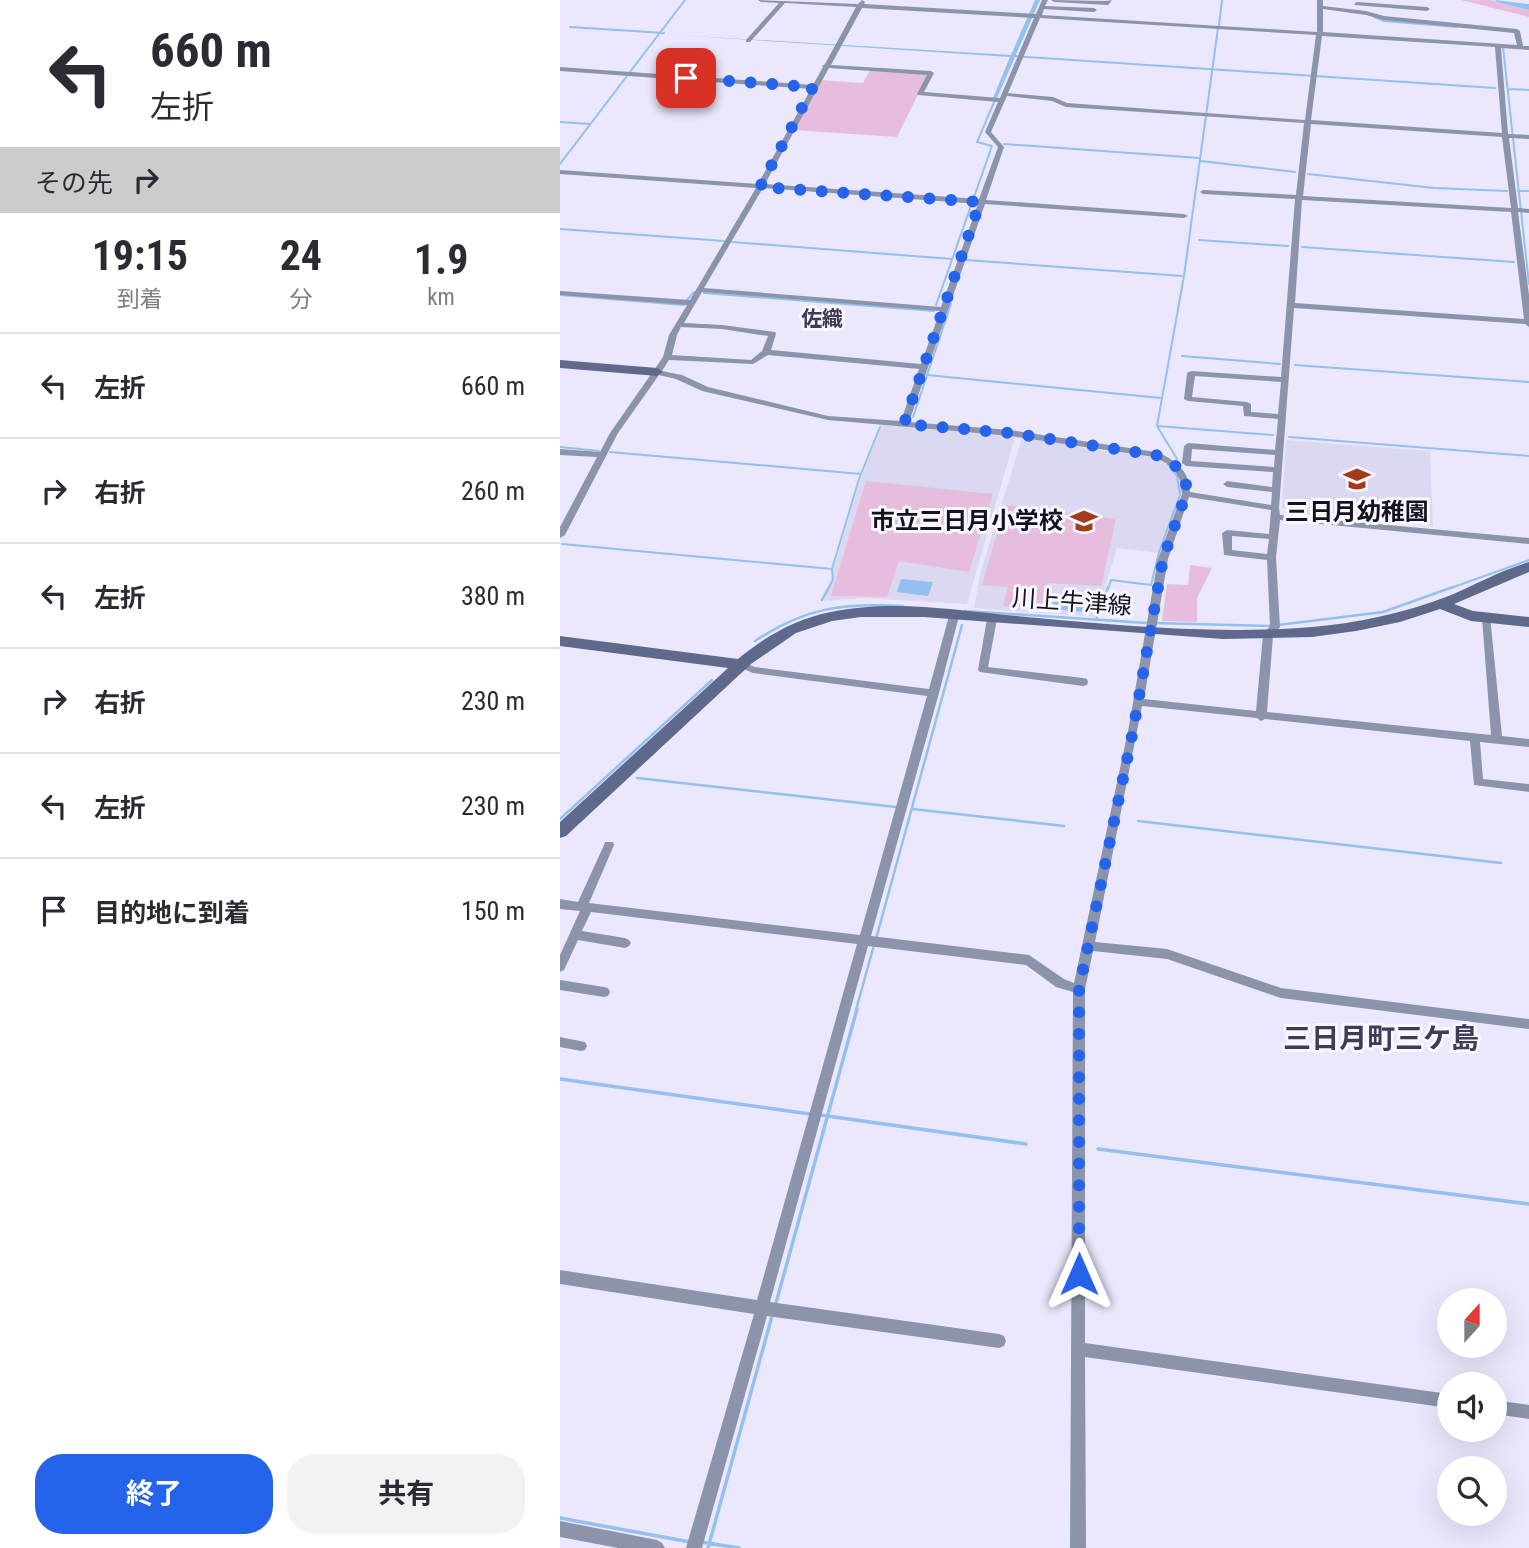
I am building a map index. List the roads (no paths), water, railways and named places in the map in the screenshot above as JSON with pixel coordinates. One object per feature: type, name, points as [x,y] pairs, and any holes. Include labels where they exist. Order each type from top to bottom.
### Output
[{"type":"main road","points":[[560,364],[657,372]]},
{"type":"main road","name":"川上牛津線","points":[[560,832],[742,665],[790,630],[824,618],[876,612],[992,619],[1272,628],[1375,622],[1440,604],[1529,567]]},
{"type":"main road","points":[[1440,604],[1471,615],[1529,622]]},
{"type":"main road","points":[[560,641],[742,665]]},
{"type":"street","points":[[761,0],[861,3],[892,8],[1529,48]]},
{"type":"street","points":[[892,8],[897,0]]},
{"type":"street","points":[[904,424],[1000,147],[988,132],[1020,57],[1032,16],[1045,0]]},
{"type":"street","points":[[1054,0],[1108,3],[1109,0]]},
{"type":"street","points":[[1427,0],[1428,24]]},
{"type":"street","points":[[750,39],[789,1]]},
{"type":"street","points":[[1091,19],[1096,2]]},
{"type":"street","points":[[560,535],[602,455],[667,357],[673,335],[760,187],[861,3]]},
{"type":"street","points":[[1352,4],[1384,18],[1517,31],[1521,48]]},
{"type":"street","points":[[1261,717],[1272,628],[1271,557],[1299,198],[1322,5],[1427,9]]},
{"type":"street","points":[[1041,7],[1094,10]]},
{"type":"street","points":[[1364,37],[1366,8]]},
{"type":"street","points":[[1291,305],[1529,323],[1522,211],[1505,135],[1498,46]]},
{"type":"street","points":[[825,66],[931,73],[920,94],[990,99],[1053,99],[1066,105],[1529,137]]},
{"type":"street","points":[[560,69],[813,87]]},
{"type":"street","points":[[560,172],[1184,216]]},
{"type":"street","points":[[1203,192],[1522,211]]},
{"type":"street","points":[[701,290],[943,309]]},
{"type":"street","points":[[560,293],[694,303]]},
{"type":"street","points":[[667,357],[753,362],[766,352],[772,334],[680,324]]},
{"type":"street","points":[[766,352],[923,367]]},
{"type":"street","points":[[657,372],[673,375],[705,388],[814,415],[851,421],[1010,433],[1156,455],[1177,467],[1186,484],[1186,494],[1163,559],[1138,702],[1079,989],[1078,1548]]},
{"type":"street","points":[[1282,417],[1247,414],[1247,404],[1188,399],[1191,373],[1285,380]]},
{"type":"street","points":[[1278,470],[1186,463],[1188,446],[1279,453]]},
{"type":"street","points":[[560,452],[602,455]]},
{"type":"street","points":[[1227,484],[1277,489]]},
{"type":"street","points":[[1186,494],[1275,513],[1529,541]]},
{"type":"street","points":[[1271,557],[1227,553],[1227,533],[1274,537]]},
{"type":"street","points":[[694,1548],[769,1309],[816,1114],[954,616]]},
{"type":"street","points":[[1487,618],[1497,740]]},
{"type":"street","points":[[992,619],[983,670],[1083,682]]},
{"type":"street","points":[[742,665],[753,670],[934,693]]},
{"type":"street","points":[[1138,702],[1529,743]]},
{"type":"street","points":[[1475,737],[1478,782],[1529,788]]},
{"type":"street","points":[[560,967],[575,935],[608,845]]},
{"type":"street","points":[[560,904],[1029,960],[1060,983],[1079,989]]},
{"type":"street","points":[[575,935],[625,943]]},
{"type":"street","points":[[1087,946],[1167,954],[1281,993],[1529,1024]]},
{"type":"street","points":[[560,985],[604,992]]},
{"type":"street","points":[[560,1042],[581,1046]]},
{"type":"street","points":[[560,1277],[999,1341]]},
{"type":"street","points":[[1080,1349],[1437,1399]]},
{"type":"street","points":[[1507,1409],[1529,1412]]},
{"type":"street","points":[[560,1530],[657,1548]]},
{"type":"water","points":[[1035,0],[1040,0],[997,98],[993,98],[1010,57],[660,34],[1011,55]]},
{"type":"water","points":[[901,579],[933,582],[928,596],[897,592]]},
{"type":"water","points":[[1054,595],[1086,598],[1084,612],[1052,609]]},
{"type":"waterway","points":[[660,33],[685,0]]},
{"type":"waterway","points":[[1219,25],[1222,0]]},
{"type":"waterway","points":[[1500,0],[1529,7]]},
{"type":"waterway","points":[[1374,17],[1384,21],[1457,27]]},
{"type":"waterway","points":[[570,27],[660,33]]},
{"type":"waterway","points":[[1212,69],[1218,28]]},
{"type":"waterway","points":[[630,72],[660,33]]},
{"type":"waterway","points":[[660,33],[664,33]]},
{"type":"waterway","points":[[1503,47],[1519,191]]},
{"type":"waterway","points":[[1013,56],[1212,69]]},
{"type":"waterway","points":[[1157,426],[1184,276],[1212,69]]},
{"type":"waterway","points":[[1212,69],[1495,88]]},
{"type":"waterway","points":[[560,164],[627,76]]},
{"type":"waterway","points":[[1508,89],[1529,90]]},
{"type":"waterway","points":[[936,305],[992,146],[977,142],[995,100]]},
{"type":"waterway","points":[[560,122],[590,124]]},
{"type":"waterway","points":[[1004,144],[1200,158]]},
{"type":"waterway","points":[[1201,161],[1295,172]]},
{"type":"waterway","points":[[1308,174],[1434,188],[1507,191]]},
{"type":"waterway","points":[[1519,191],[1529,191]]},
{"type":"waterway","points":[[1519,191],[1529,284]]},
{"type":"waterway","points":[[560,229],[724,241]]},
{"type":"waterway","points":[[1199,240],[1288,246]]},
{"type":"waterway","points":[[732,242],[952,259]]},
{"type":"waterway","points":[[1302,247],[1514,262]]},
{"type":"waterway","points":[[966,260],[1182,276]]},
{"type":"waterway","points":[[687,300],[694,292]]},
{"type":"waterway","points":[[704,293],[934,311]]},
{"type":"waterway","points":[[560,295],[684,305]]},
{"type":"waterway","points":[[927,375],[951,304]]},
{"type":"waterway","points":[[1182,356],[1280,364]]},
{"type":"waterway","points":[[1295,365],[1529,382]]},
{"type":"waterway","points":[[913,417],[927,375]]},
{"type":"waterway","points":[[927,375],[1161,398]]},
{"type":"waterway","points":[[1157,426],[1273,435]]},
{"type":"waterway","points":[[1157,426],[1177,459]]},
{"type":"waterway","points":[[832,569],[859,479],[880,427]]},
{"type":"waterway","points":[[1289,437],[1529,456]]},
{"type":"waterway","points":[[560,447],[599,451]]},
{"type":"waterway","points":[[610,452],[861,474]]},
{"type":"waterway","points":[[1108,589],[1111,580],[1151,585],[1159,552],[1180,495],[1177,476],[1168,464]]},
{"type":"waterway","points":[[562,544],[832,569]]},
{"type":"waterway","points":[[1448,589],[1529,560]]},
{"type":"waterway","points":[[828,589],[833,580],[832,569]]},
{"type":"waterway","points":[[822,600],[829,587]]},
{"type":"waterway","points":[[1096,620],[1108,587]]},
{"type":"waterway","points":[[1154,623],[1270,626],[1383,612],[1453,587]]},
{"type":"waterway","points":[[755,641],[808,614],[862,605],[903,606]]},
{"type":"waterway","points":[[965,611],[1096,620]]},
{"type":"waterway","points":[[1096,620],[1147,623]]},
{"type":"waterway","points":[[876,939],[962,625]]},
{"type":"waterway","points":[[560,819],[712,680]]},
{"type":"waterway","points":[[637,778],[896,807]]},
{"type":"waterway","points":[[912,809],[1064,826]]},
{"type":"waterway","points":[[1138,821],[1501,863]]},
{"type":"waterway","points":[[856,1010],[874,945]]},
{"type":"waterway","points":[[828,1116],[857,1009]]},
{"type":"waterway","points":[[560,1079],[810,1114]]},
{"type":"waterway","points":[[820,1115],[828,1116]]},
{"type":"waterway","points":[[776,1303],[828,1116]]},
{"type":"waterway","points":[[828,1116],[1026,1144]]},
{"type":"waterway","points":[[1098,1149],[1529,1204]]},
{"type":"waterway","points":[[709,1543],[772,1316]]},
{"type":"waterway","points":[[560,1518],[690,1542]]},
{"type":"waterway","points":[[701,1542],[709,1543]]},
{"type":"waterway","points":[[708,1548],[709,1543]]},
{"type":"waterway","points":[[709,1543],[739,1548]]},
{"type":"place","name":"三日月幼稚園","points":[[1357,479]]},
{"type":"place","name":"市立三日月小学校","points":[[1084,521]]},
{"type":"district","name":"佐織","points":[[822,319]]},
{"type":"district","name":"三日月町三ケ島","points":[[1381,1038]]}]
